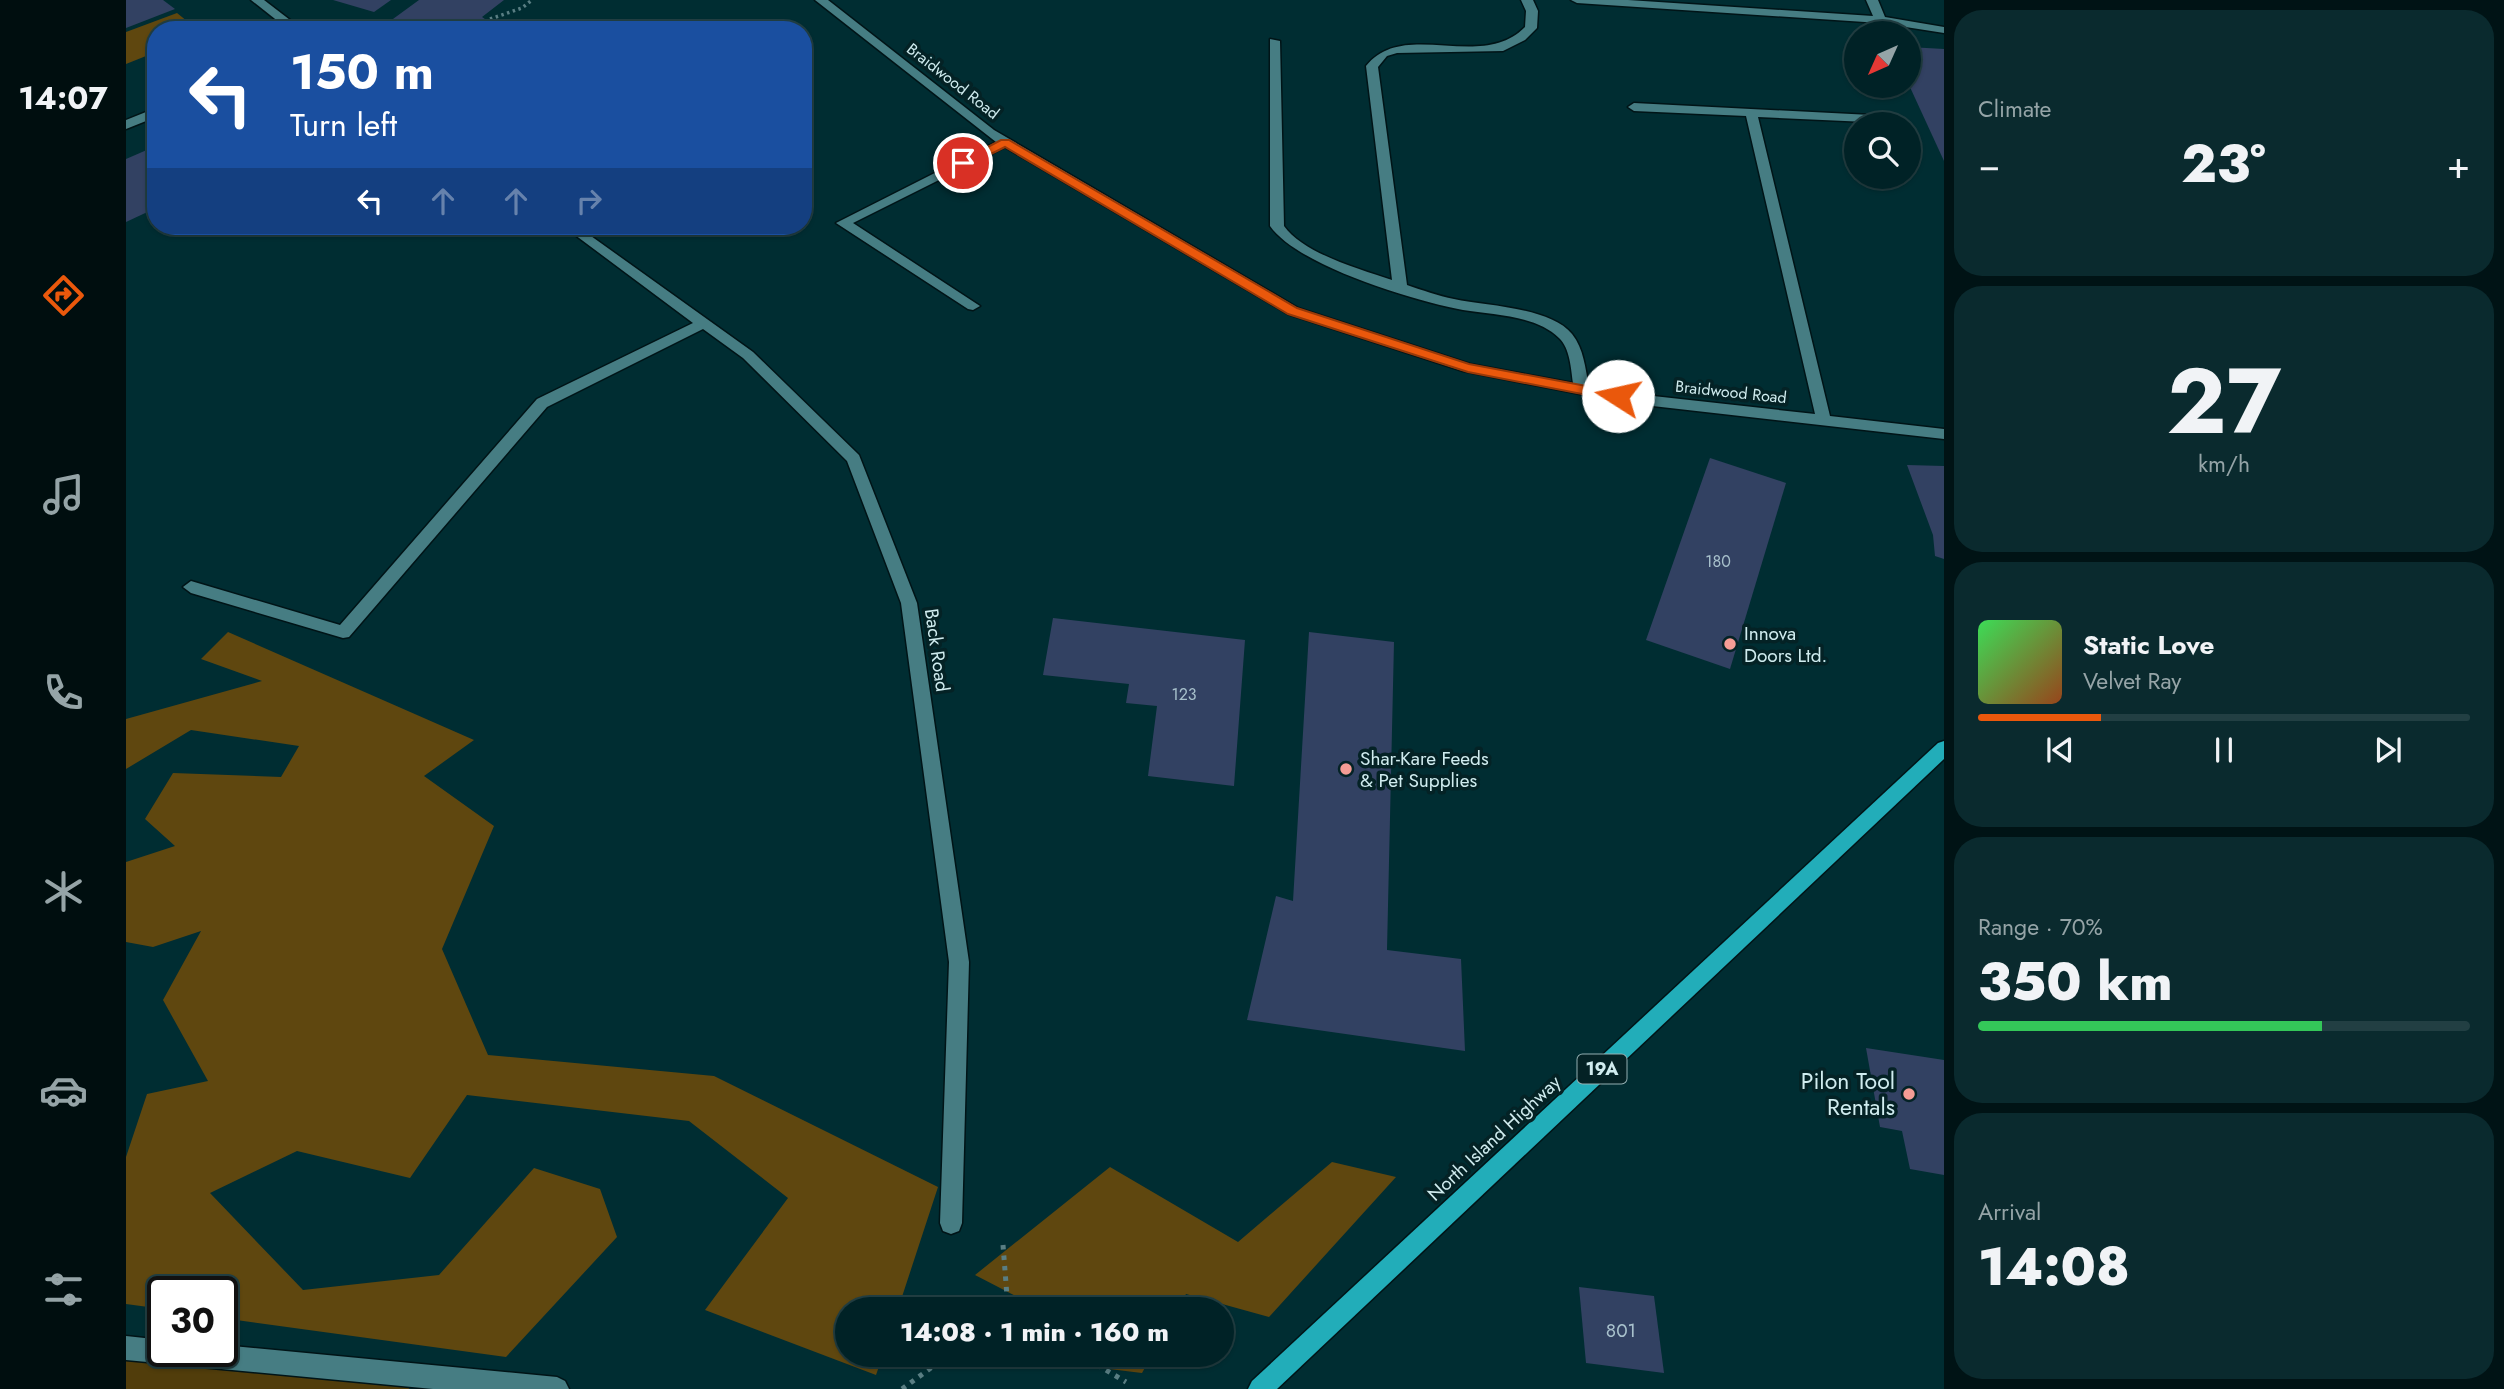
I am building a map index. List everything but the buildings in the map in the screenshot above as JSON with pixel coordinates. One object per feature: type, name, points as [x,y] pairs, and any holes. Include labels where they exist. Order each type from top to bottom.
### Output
[{"type":"main road","name":"North Island Highway","points":[[1260,1389],[1944,748]]},
{"type":"street","points":[[257,0],[285,21]]},
{"type":"street","name":"Braidwood Road","points":[[821,0],[990,133],[1293,311],[1468,368],[1582,390],[1626,398],[1944,434]]},
{"type":"street","points":[[1400,286],[1372,66],[1383,54],[1396,49],[1499,49],[1521,38],[1531,28],[1532,11],[1527,0]]},
{"type":"street","points":[[1577,0],[1880,20],[1943,29]]},
{"type":"street","points":[[1872,0],[1880,20]]},
{"type":"street","points":[[1275,41],[1277,226],[1287,239],[1309,252],[1400,286],[1450,302],[1519,315],[1564,334],[1572,346],[1582,390]]},
{"type":"street","points":[[1634,107],[1844,117]]},
{"type":"street","points":[[1751,111],[1824,421]]},
{"type":"street","points":[[126,125],[147,117]]},
{"type":"street","points":[[973,306],[843,223],[1005,142]]},
{"type":"street","name":"Back Road","points":[[582,235],[748,355],[855,459],[909,603],[960,962],[951,1223]]},
{"type":"street","points":[[191,587],[343,632],[542,402],[704,323]]},
{"type":"street","points":[[126,1348],[556,1389]]},
{"type":"path","points":[[490,19],[522,8],[532,0]]},
{"type":"path","points":[[1003,1245],[1007,1297]]},
{"type":"path","points":[[902,1389],[932,1367]]},
{"type":"path","points":[[1101,1367],[1126,1382]]},
{"type":"shaded area","points":[[177,13],[187,21],[156,21]]},
{"type":"shaded area","points":[[147,24],[147,56],[126,64],[126,32]]},
{"type":"shaded area","points":[[228,632],[474,740],[424,776],[494,826],[442,949],[488,1055],[714,1076],[938,1187],[902,1297],[835,1297],[835,1359],[705,1310],[788,1198],[689,1121],[467,1095],[410,1178],[297,1151],[210,1193],[303,1290],[439,1275],[534,1168],[600,1189],[617,1237],[506,1357],[238,1320],[238,1276],[147,1276],[147,1307],[126,1304],[126,1157],[147,1094],[208,1081],[163,1000],[201,931],[153,947],[126,942],[126,862],[175,846],[145,819],[173,773],[281,777],[299,746],[191,730],[126,769],[126,719],[262,681],[201,659]]},
{"type":"shaded area","points":[[1332,1162],[1396,1177],[1269,1317],[1234,1307],[1234,1297],[1197,1297],[1186,1294],[1184,1297],[1018,1297],[975,1275],[1110,1167],[1238,1242]]},
{"type":"shaded area","points":[[126,1348],[147,1350],[147,1367],[238,1367],[238,1358],[414,1375],[409,1389],[126,1389]]},
{"type":"shaded area","points":[[855,1367],[879,1367],[876,1375]]},
{"type":"shaded area","points":[[1093,1367],[1145,1367],[1142,1373]]},
{"type":"place","name":"Innova Doors Ltd.","points":[[1730,644]]},
{"type":"place","name":"Shar-Kare Feeds & Pet Supplies","points":[[1346,769]]},
{"type":"place","name":"Pilon Tool Rentals","points":[[1909,1094]]},
{"type":"route","points":[[963,163],[1005,142],[1293,311],[1468,368],[1618,396]]}]
